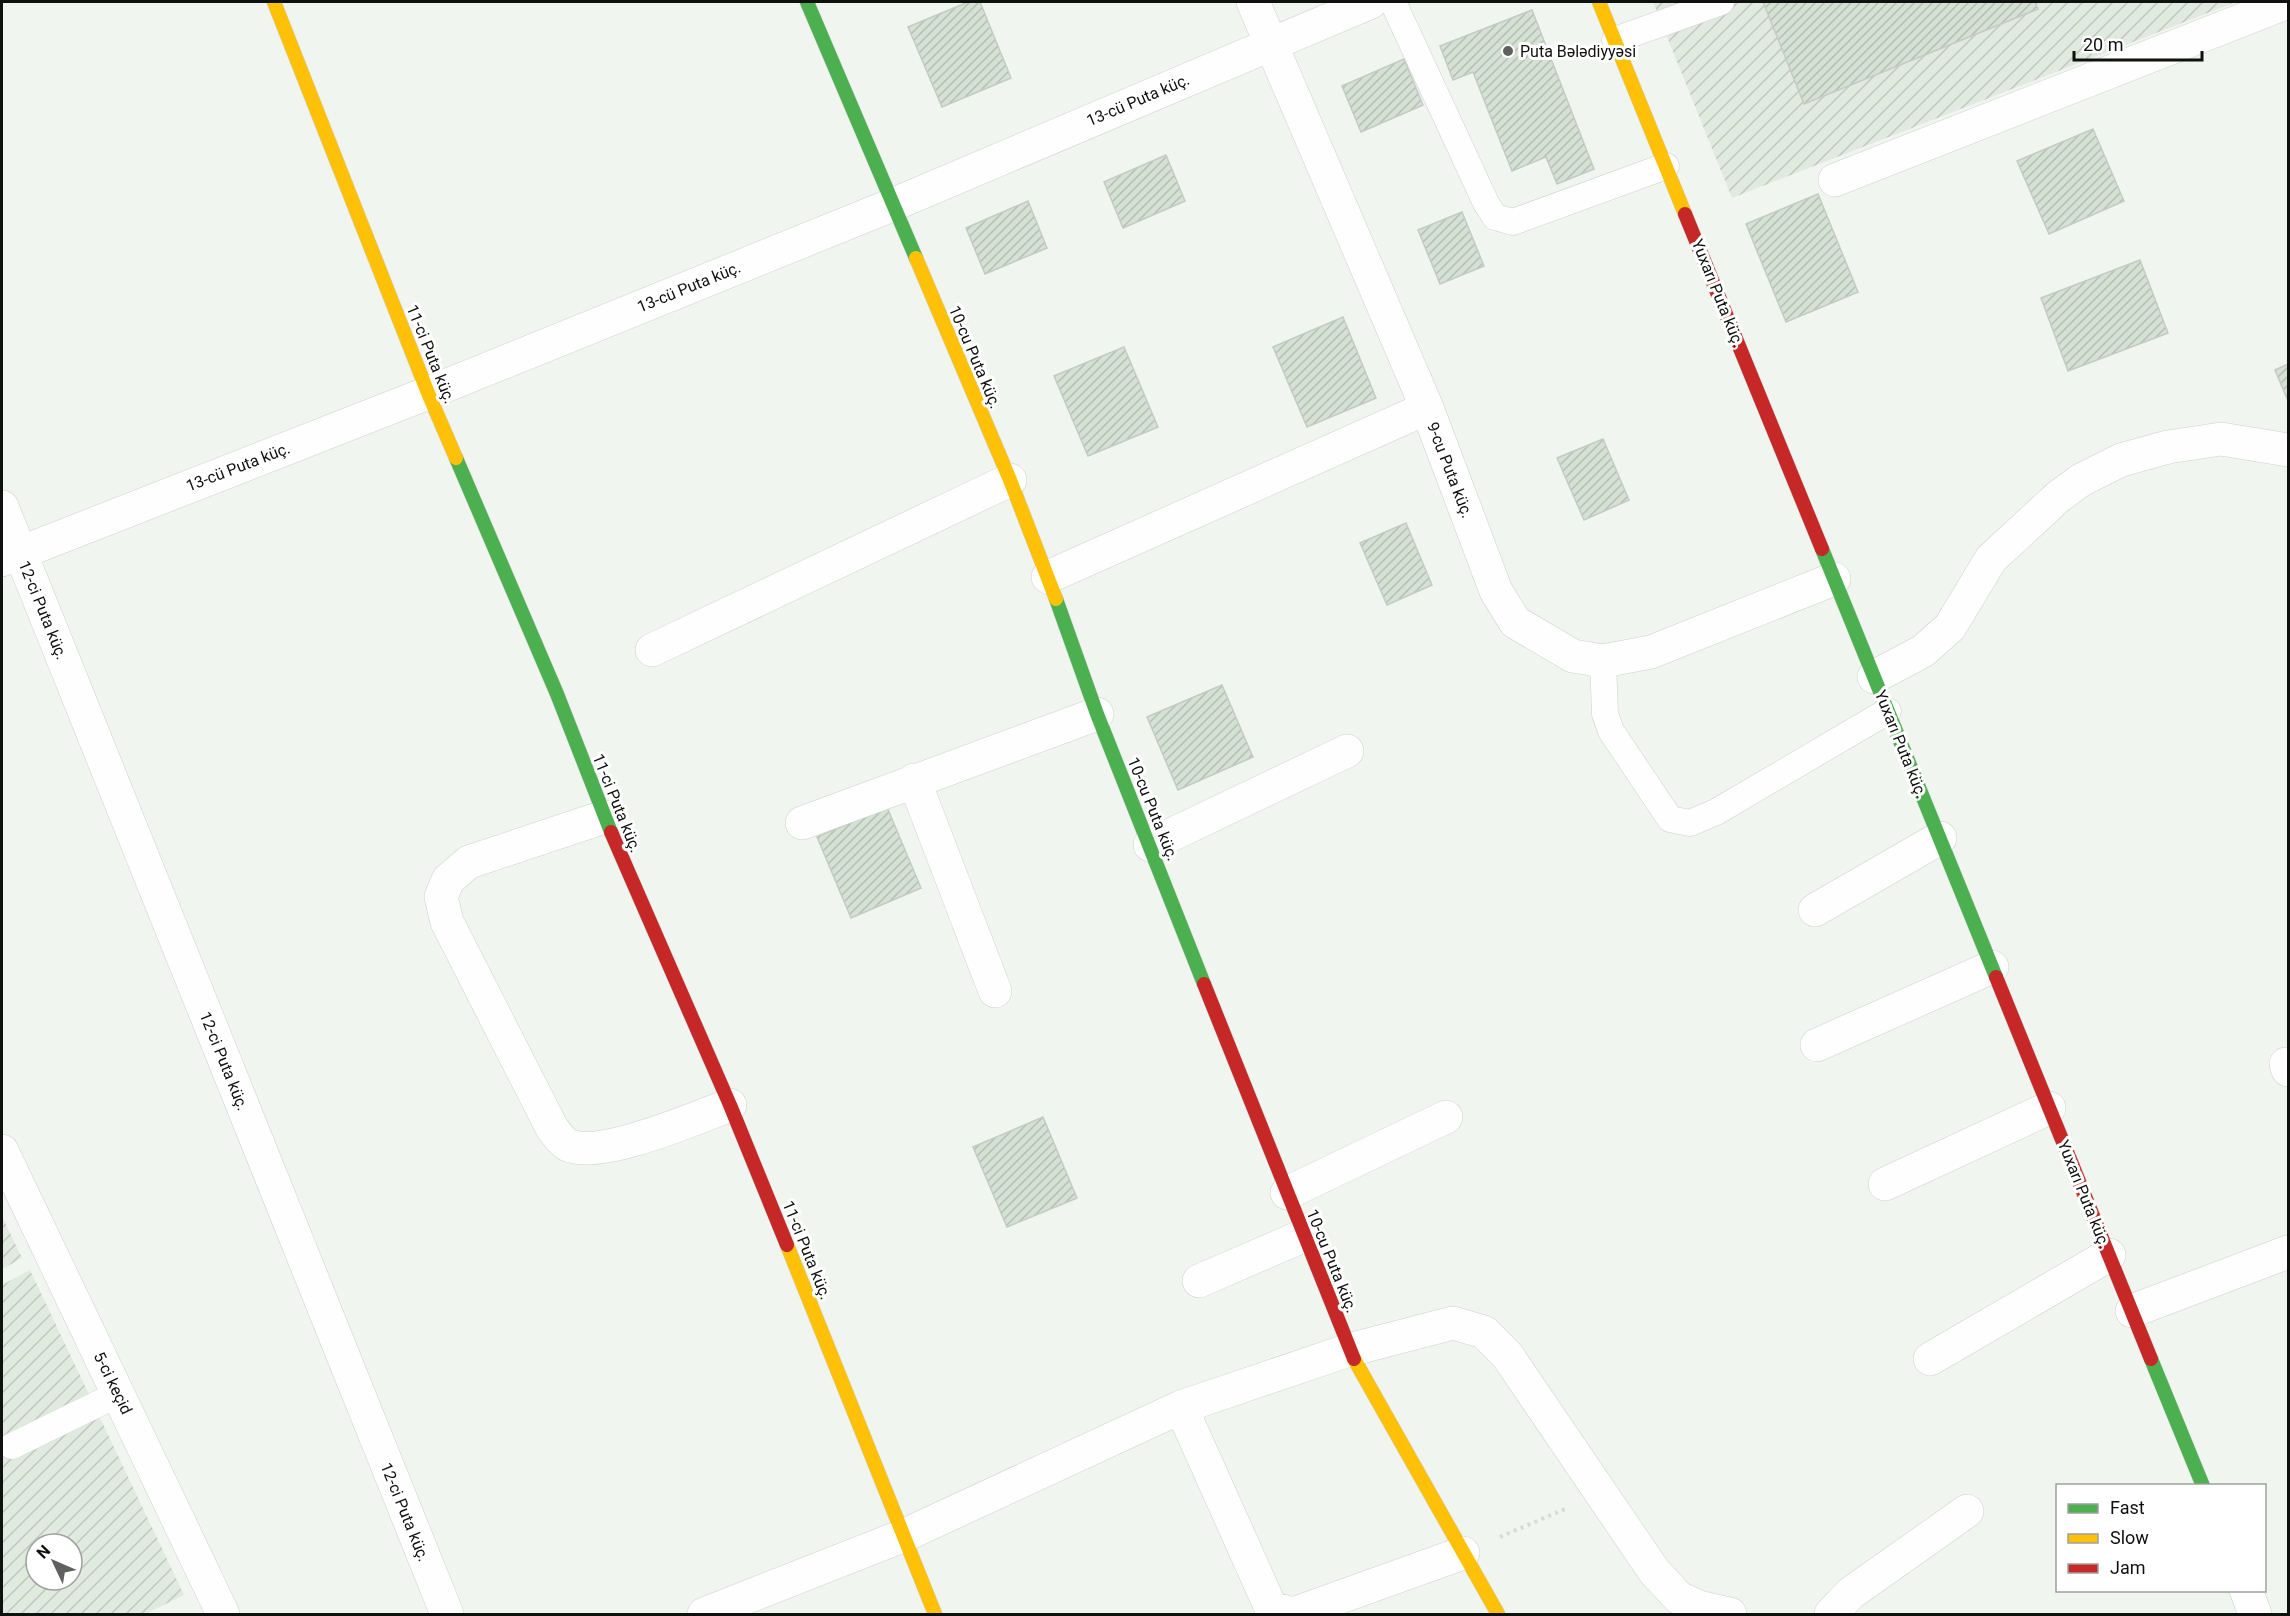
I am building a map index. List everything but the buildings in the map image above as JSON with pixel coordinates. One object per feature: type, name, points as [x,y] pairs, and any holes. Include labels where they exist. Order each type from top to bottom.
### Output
[{"type":"street","name":"11-ci Puta küç.","points":[[274,2],[428,393],[557,694],[604,817],[730,1106],[935,1614]]},
{"type":"street","name":"10-cu Puta küç.","points":[[807,2],[1010,480],[1048,577],[1096,714],[1349,1350],[1498,1614]]},
{"type":"street","name":"9-cu Puta küç.","points":[[1253,2],[1427,408],[1496,591],[1515,622],[1573,656],[1603,661],[1651,652],[1834,579]]},
{"type":"street","name":"13-cü Puta küç.","points":[[11,556],[428,393],[892,205],[1371,2]]},
{"type":"street","name":"Yuxarı Puta küç.","points":[[1599,2],[2203,1484]]},
{"type":"street","points":[[1835,180],[2289,2]]},
{"type":"street","points":[[1048,577],[1427,408]]},
{"type":"street","points":[[1874,676],[1923,651],[1950,627],[1991,559],[2058,497],[2081,480],[2121,460],[2168,447],[2200,442],[2221,439],[2289,450]]},
{"type":"street","points":[[652,650],[1010,480]]},
{"type":"street","name":"12-ci Puta küç.","points":[[2,507],[11,556],[447,1614]]},
{"type":"street","points":[[802,823],[1096,714]]},
{"type":"street","points":[[1150,845],[1347,752]]},
{"type":"street","points":[[914,780],[995,992]]},
{"type":"street","points":[[604,817],[469,862],[448,880],[441,897],[447,922],[552,1128],[567,1145],[591,1150],[614,1146],[730,1106]]},
{"type":"street","points":[[1815,909],[1940,838]]},
{"type":"street","points":[[1816,1045],[1992,967]]},
{"type":"street","points":[[1885,1184],[2049,1108]]},
{"type":"street","points":[[1287,1193],[1446,1117]]},
{"type":"street","name":"5-ci keçid","points":[[2,1151],[223,1614]]},
{"type":"street","points":[[1199,1281],[1304,1236]]},
{"type":"street","points":[[2132,1311],[2289,1252]]},
{"type":"street","points":[[1930,1359],[2109,1255]]},
{"type":"street","points":[[704,1614],[905,1535],[1180,1407],[1349,1350],[1453,1323],[1484,1332],[1507,1354],[1654,1571],[1679,1598],[1699,1607],[1730,1614]]},
{"type":"street","points":[[1180,1407],[1271,1608],[1293,1614],[1463,1553]]},
{"type":"street","points":[[1831,1614],[1851,1593],[1967,1511]]},
{"type":"street","points":[[2247,1592],[2255,1614]]},
{"type":"lane","points":[[1393,2],[1495,218],[1513,222],[1666,166]]},
{"type":"lane","points":[[1615,40],[1721,2]]},
{"type":"lane","points":[[1603,661],[1605,714],[1611,731],[1670,819],[1690,823],[1716,812],[1888,711]]},
{"type":"lane","points":[[12,1446],[118,1394]]},
{"type":"path","points":[[1463,1553],[1601,1493]]},
{"type":"shaded area","points":[[1653,2],[2236,2],[1732,198]]},
{"type":"shaded area","points":[[2,1216],[22,1258],[2,1269]]},
{"type":"shaded area","points":[[30,1270],[184,1595],[145,1614],[2,1614],[2,1285]]},
{"type":"traffic: fast","points":[[807,2],[916,258]]},
{"type":"traffic: fast","points":[[456,458],[557,694],[611,832]]},
{"type":"traffic: fast","points":[[1822,549],[1996,977]]},
{"type":"traffic: fast","points":[[1056,599],[1097,714],[1204,984]]},
{"type":"traffic: fast","points":[[2151,1359],[2202,1484]]},
{"type":"traffic: slow","points":[[274,2],[428,393],[456,458]]},
{"type":"traffic: slow","points":[[1599,2],[1685,214]]},
{"type":"traffic: slow","points":[[916,258],[1010,480],[1056,599]]},
{"type":"traffic: slow","points":[[787,1245],[935,1614]]},
{"type":"traffic: slow","points":[[1354,1359],[1498,1614]]},
{"type":"traffic: jam","points":[[1685,214],[1822,549]]},
{"type":"traffic: jam","points":[[611,832],[730,1105],[787,1245]]},
{"type":"traffic: jam","points":[[1996,977],[2151,1359]]},
{"type":"traffic: jam","points":[[1204,984],[1354,1359]]},
{"type":"place","name":"Puta Bələdiyyəsi","points":[[1508,51]]}]
